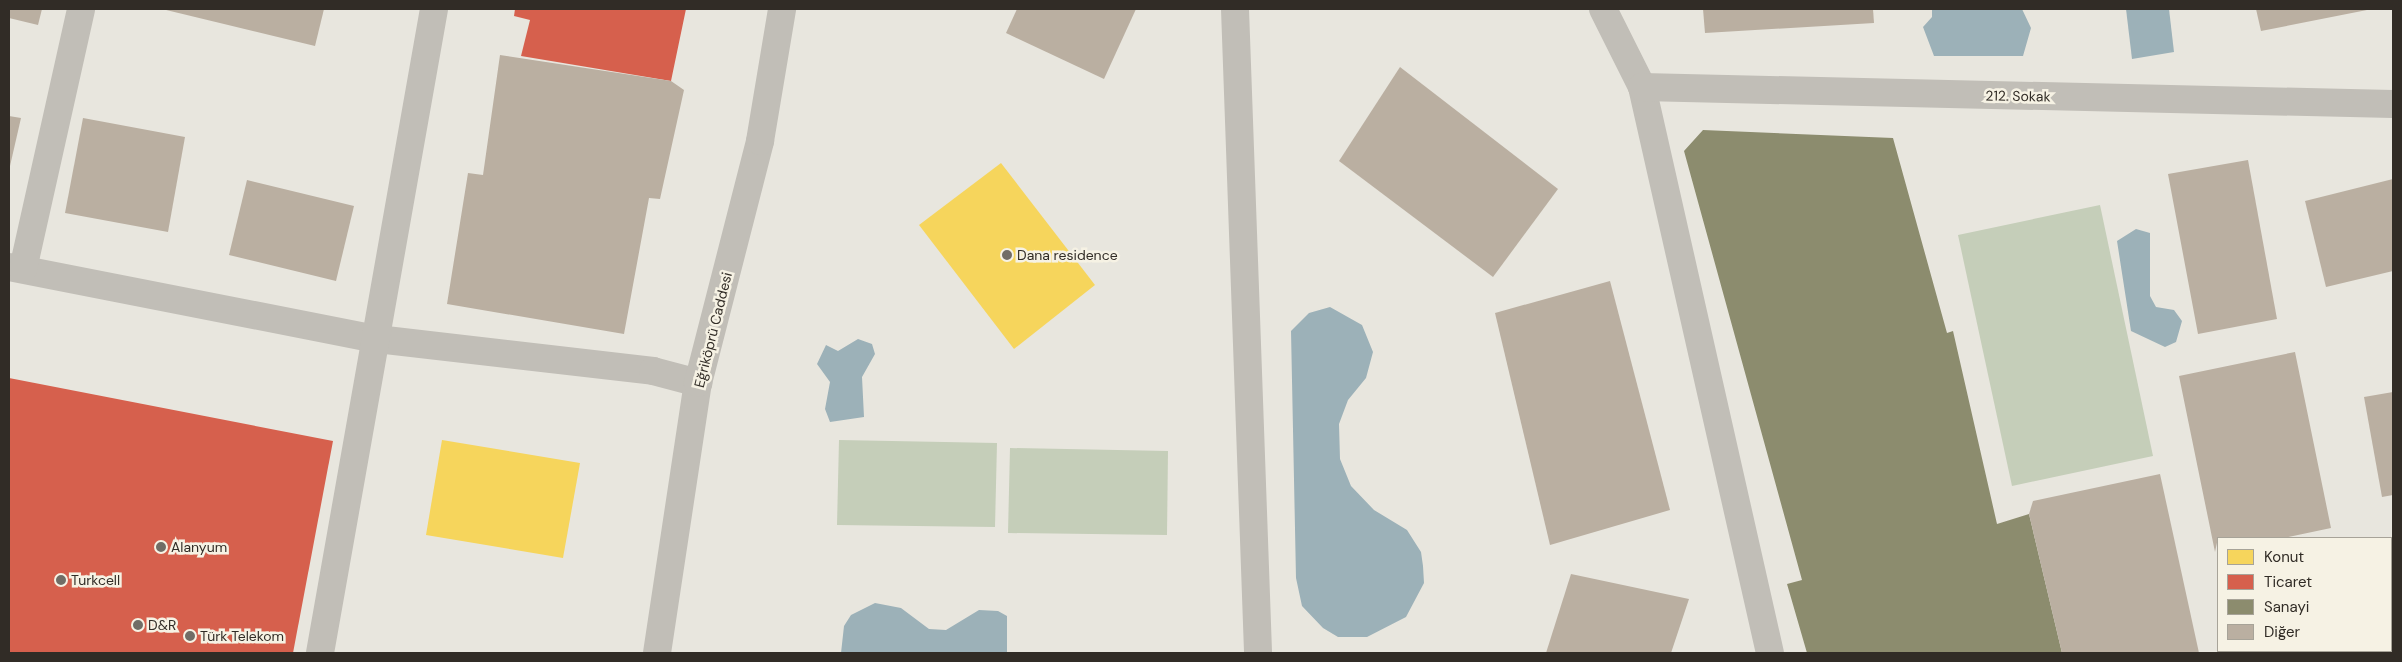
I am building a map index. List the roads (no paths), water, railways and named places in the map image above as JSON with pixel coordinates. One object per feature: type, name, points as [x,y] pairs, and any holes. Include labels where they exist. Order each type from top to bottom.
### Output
[{"type":"street","points":[[81,9],[16,268],[376,339],[653,370],[698,384]]},
{"type":"street","points":[[320,653],[434,9]]},
{"type":"street","name":"Eğriköprü Caddesi","points":[[657,653],[698,384],[760,141],[782,9]]},
{"type":"street","points":[[1235,9],[1258,653]]},
{"type":"street","points":[[1603,9],[1642,87],[1770,653]]},
{"type":"street","name":"212. Sokak","points":[[1642,87],[2393,104]]},
{"type":"water","points":[[1932,9],[2022,9],[2031,28],[2023,56],[1934,56],[1923,27],[1932,17]]},
{"type":"water","points":[[2126,9],[2169,9],[2174,52],[2132,59]]},
{"type":"water","points":[[2136,229],[2150,233],[2150,296],[2156,307],[2174,310],[2182,321],[2176,342],[2165,347],[2131,331],[2117,241]]},
{"type":"water","points":[[1330,307],[1362,325],[1373,352],[1366,378],[1348,400],[1339,424],[1340,459],[1351,486],[1374,510],[1407,530],[1421,552],[1423,566],[1424,583],[1406,617],[1367,637],[1338,637],[1323,628],[1302,606],[1296,578],[1291,331],[1309,313]]},
{"type":"water","points":[[858,339],[872,344],[875,354],[862,377],[864,417],[830,422],[825,409],[830,382],[817,364],[826,345],[838,351]]},
{"type":"water","points":[[875,603],[901,608],[929,629],[946,630],[979,610],[998,611],[1007,616],[1007,653],[841,653],[844,626],[851,615]]},
{"type":"place","name":"Dana residence","points":[[1007,255]]},
{"type":"place","name":"Alanyum","points":[[161,547]]},
{"type":"place","name":"Turkcell","points":[[61,580]]},
{"type":"place","name":"D&R","points":[[138,625]]},
{"type":"place","name":"Türk Telekom","points":[[190,636]]}]
